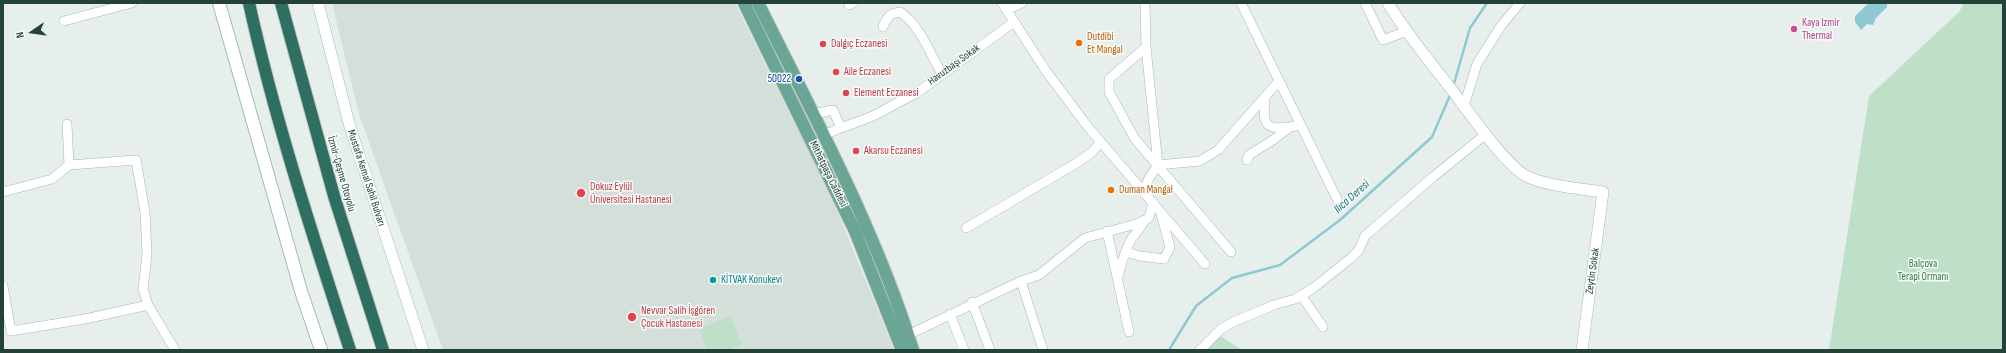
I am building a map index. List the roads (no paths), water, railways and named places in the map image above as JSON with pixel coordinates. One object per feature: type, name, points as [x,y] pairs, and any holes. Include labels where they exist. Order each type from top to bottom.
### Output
[{"type":"highway","points":[[249,3],[256,34],[303,203],[350,350]]},
{"type":"highway","name":"İzmir-Çeşme Otoyolu","points":[[280,3],[334,196],[383,350]]},
{"type":"main road","points":[[219,3],[301,291],[321,350]]},
{"type":"main road","name":"Mithatpaşa Caddesi","points":[[744,3],[856,231],[902,350]]},
{"type":"main road","name":"Mithatpaşa Caddesi","points":[[758,3],[823,135],[883,266],[913,350]]},
{"type":"street","points":[[64,21],[132,3]]},
{"type":"street","name":"Mustafa Kemal Sahil Bulvarı","points":[[318,3],[350,127],[423,350]]},
{"type":"street","points":[[849,3],[849,5],[853,3]]},
{"type":"street","points":[[1022,3],[1004,6],[1046,71],[1101,142],[1205,264]]},
{"type":"street","points":[[908,335],[972,302],[1021,280],[1039,275],[1085,238],[1136,224],[1149,218],[1150,199],[1145,188],[1147,179],[1158,165],[1146,47],[1145,3]]},
{"type":"street","points":[[1241,3],[1337,199]]},
{"type":"street","points":[[1365,3],[1384,40],[1407,31]]},
{"type":"street","points":[[1200,350],[1221,329],[1233,322],[1274,305],[1295,299],[1351,258],[1358,250],[1365,236],[1433,177],[1486,134],[1407,31],[1388,3]]},
{"type":"street","points":[[1463,104],[1477,64],[1501,26],[1520,3]]},
{"type":"street","points":[[883,27],[886,18],[892,13],[900,12],[907,16],[917,29],[942,74]]},
{"type":"street","name":"Havuzbaşı Sokak","points":[[823,135],[872,116],[918,92],[1014,22]]},
{"type":"street","points":[[1146,47],[1109,79],[1109,92],[1135,139],[1231,252]]},
{"type":"street","points":[[1158,165],[1200,161],[1218,150],[1265,100],[1279,81]]},
{"type":"street","points":[[1265,100],[1264,118],[1268,125],[1276,129],[1300,124]]},
{"type":"street","points":[[813,114],[833,110],[841,128]]},
{"type":"street","points":[[67,124],[69,165]]},
{"type":"street","points":[[1247,160],[1249,155],[1290,127]]},
{"type":"street","name":"Zeytin Sokak","points":[[1486,134],[1509,161],[1525,175],[1549,184],[1603,192],[1582,350]]},
{"type":"street","points":[[966,228],[1075,164],[1091,153],[1101,142]]},
{"type":"street","points":[[3,192],[52,179],[69,165],[136,160],[144,212],[147,255],[143,289],[148,305],[175,350]]},
{"type":"street","points":[[1126,252],[1140,256],[1164,259],[1170,247],[1160,210]]},
{"type":"street","points":[[1117,279],[1126,252],[1145,220]]},
{"type":"street","points":[[1107,231],[1128,332]]},
{"type":"street","points":[[1021,280],[1043,350]]},
{"type":"street","points":[[3,286],[11,331],[85,319],[148,305]]},
{"type":"street","points":[[1301,295],[1323,327]]},
{"type":"street","points":[[972,302],[990,350]]},
{"type":"street","points":[[950,314],[964,350]]},
{"type":"water","points":[[1869,3],[1887,4],[1887,7],[1876,18],[1873,25],[1867,24],[1861,30],[1855,22],[1855,16]]},
{"type":"waterway","name":"Ilıca Deresi","points":[[1453,87],[1470,28],[1487,3]]},
{"type":"waterway","name":"Ilıca Deresi","points":[[1169,350],[1196,306],[1232,278],[1280,265],[1340,220],[1432,137],[1451,93]]},
{"type":"place","name":"Kaya Izmir Thermal","points":[[1794,29]]},
{"type":"place","name":"Dutdibi Et Mangal","points":[[1079,43]]},
{"type":"place","name":"Dalgıç Eczanesi","points":[[823,44]]},
{"type":"place","name":"Aile Eczanesi","points":[[836,72]]},
{"type":"place","name":"50022","points":[[799,79]]},
{"type":"place","name":"Element Eczanesi","points":[[846,93]]},
{"type":"place","name":"Akarsu Eczanesi","points":[[856,151]]},
{"type":"place","name":"Duman Mangal","points":[[1111,190]]},
{"type":"place","name":"Dokuz Eylül Üniversitesi Hastanesi","points":[[581,193]]},
{"type":"place","name":"KİTVAK Konukevi","points":[[713,280]]},
{"type":"place","name":"Nevvar Salih İşgören Çocuk Hastanesi","points":[[632,317]]},
{"type":"park label","name":"Balçova Terapi Ormanı","points":[[1923,270]]}]
